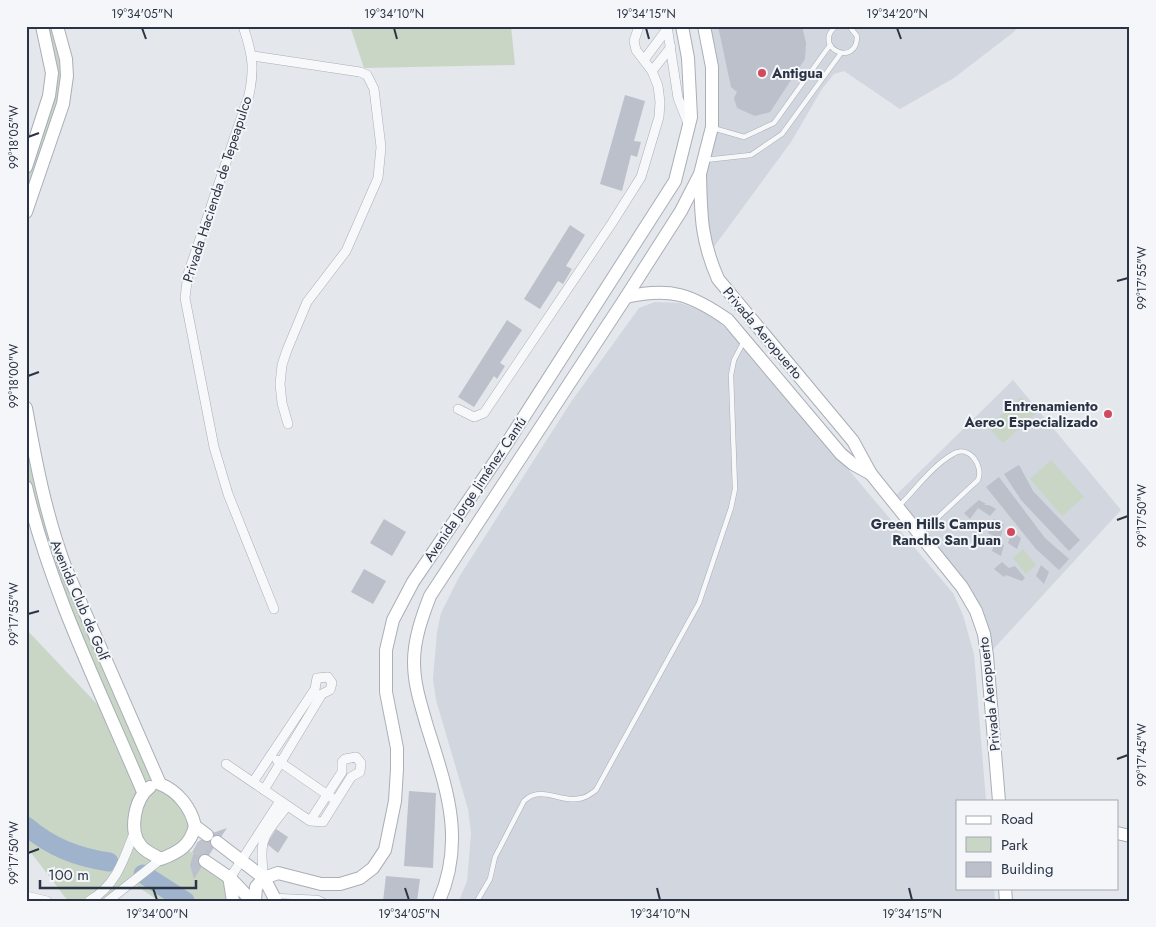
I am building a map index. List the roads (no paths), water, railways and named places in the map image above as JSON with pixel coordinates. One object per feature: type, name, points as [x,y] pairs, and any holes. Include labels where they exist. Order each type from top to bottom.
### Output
[{"type":"street","points":[[26,167],[49,96],[52,73],[42,26]]},
{"type":"street","points":[[26,212],[63,104],[67,76],[62,42],[57,26]]},
{"type":"street","name":"Privada Hacienda de Tepeapulco","points":[[243,26],[253,56],[254,74],[249,95],[188,274],[185,298],[209,423],[221,471],[274,609]]},
{"type":"street","points":[[458,409],[474,417],[484,412],[641,177],[659,117],[658,86],[652,71],[636,50],[634,41],[639,26]]},
{"type":"street","name":"Avenida Jorge Jiménez Cantú","points":[[264,878],[278,873],[321,884],[340,884],[360,878],[373,868],[385,850],[396,801],[397,769],[397,748],[386,692],[386,650],[399,606],[413,582],[500,454],[675,181],[691,117],[688,58],[682,26]]},
{"type":"street","name":"Avenida Jorge Jiménez Cantú","points":[[439,901],[447,883],[452,853],[453,821],[445,784],[417,693],[414,662],[418,628],[430,596],[626,297],[681,211],[700,174],[712,127],[712,67],[704,26]]},
{"type":"street","points":[[644,60],[667,28]]},
{"type":"street","points":[[667,28],[678,98],[689,126]]},
{"type":"street","points":[[48,47],[62,42]]},
{"type":"street","points":[[652,71],[671,47]]},
{"type":"street","points":[[253,56],[360,72],[367,76],[374,89],[381,147],[378,178],[346,250],[308,302],[282,365],[280,384],[282,403],[288,424]]},
{"type":"street","name":"Privada Aeropuerto","points":[[700,174],[701,226],[708,255],[718,279],[853,441],[871,474],[962,587],[976,611],[984,634],[999,800]]},
{"type":"street","name":"Privada Aeropuerto","points":[[626,297],[652,291],[681,294],[709,306],[728,320],[841,454],[853,464],[871,474]]},
{"type":"street","name":"Avenida Club de Golf","points":[[26,408],[42,492],[53,534],[160,784]]},
{"type":"street","name":"Avenida Club de Golf","points":[[26,487],[51,574],[143,792]]},
{"type":"street","points":[[253,782],[315,689],[317,678],[328,677],[332,687],[322,694],[264,790]]},
{"type":"street","points":[[291,725],[300,730]]},
{"type":"street","points":[[270,756],[336,801]]},
{"type":"street","points":[[226,764],[310,821],[323,822],[351,777],[360,772],[361,763],[356,757],[345,758],[342,762],[342,772],[310,821]]},
{"type":"street","points":[[89,901],[105,890],[113,881],[134,832],[137,806],[143,792],[160,784],[168,787],[184,803],[192,816],[200,844],[230,878],[254,901]]},
{"type":"street","points":[[233,901],[230,878],[240,861],[259,839],[283,803]]},
{"type":"street","points":[[134,832],[140,845],[162,859]]},
{"type":"street","points":[[259,839],[264,878],[275,898]]},
{"type":"street","points":[[108,901],[162,859],[200,844],[240,861],[264,878]]},
{"type":"street","points":[[254,901],[256,887],[264,878]]},
{"type":"street","points":[[26,896],[47,901]]},
{"type":"lane","points":[[712,127],[744,136],[774,123],[830,46],[829,37],[836,26]]},
{"type":"lane","points":[[704,160],[751,155],[782,134],[841,53],[853,49],[857,41],[855,32],[849,26]]},
{"type":"lane","points":[[855,32],[858,26]]},
{"type":"lane","points":[[830,46],[841,53]]},
{"type":"lane","points":[[477,901],[490,879],[495,857],[524,801],[530,794],[541,793],[569,800],[583,798],[596,790],[699,603],[731,508],[735,489],[731,375],[734,360],[745,340]]},
{"type":"lane","points":[[898,507],[941,463],[955,452],[964,452],[976,459],[980,470],[978,480],[920,534]]},
{"type":"lane","points":[[275,898],[318,898],[324,901]]},
{"type":"waterway","points":[[26,826],[45,840],[64,850],[109,862]]},
{"type":"waterway","points":[[143,874],[185,901]]},
{"type":"tunnel","points":[[202,839],[214,847]]},
{"type":"tunnel","points":[[195,847],[209,855]]},
{"type":"place","name":"Antigua","points":[[762,73]]},
{"type":"place","name":"Entrenamiento Aereo Especializado","points":[[1108,414]]},
{"type":"place","name":"Green Hills Campus Rancho San Juan","points":[[1011,532]]}]
